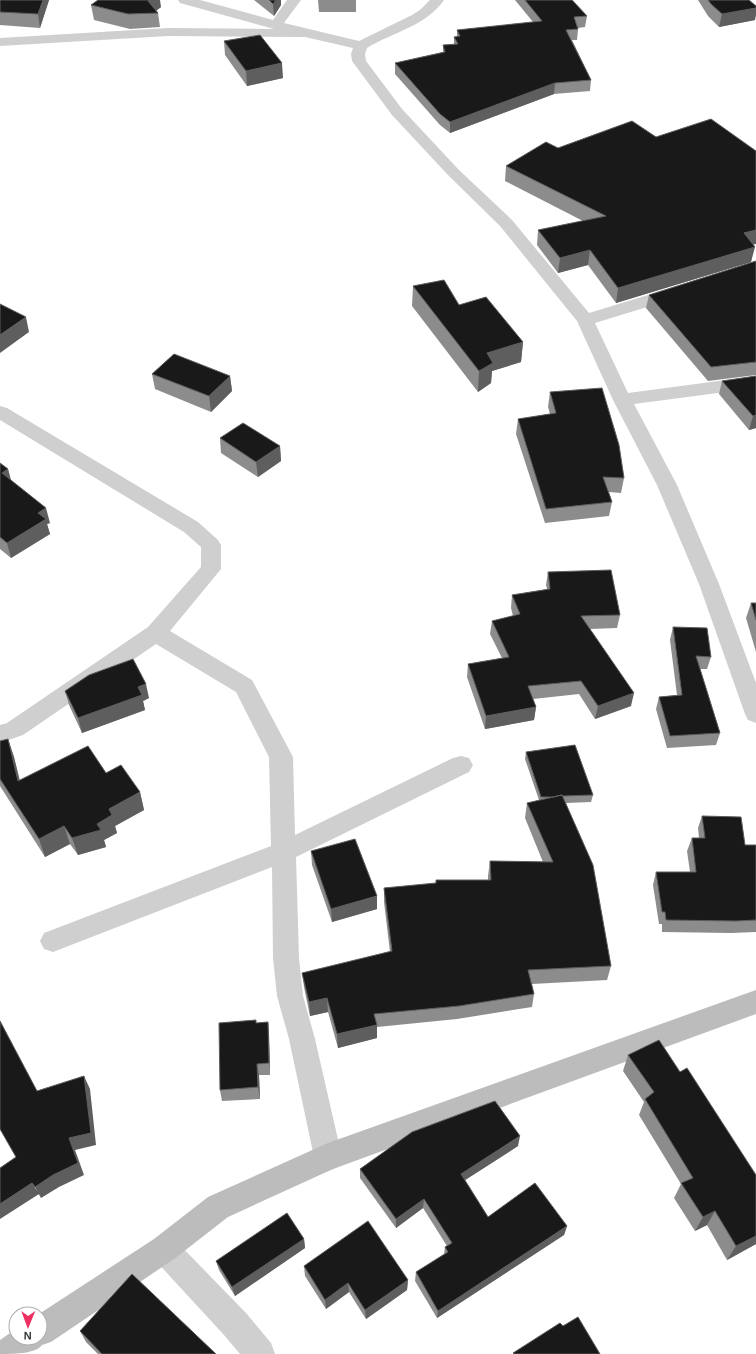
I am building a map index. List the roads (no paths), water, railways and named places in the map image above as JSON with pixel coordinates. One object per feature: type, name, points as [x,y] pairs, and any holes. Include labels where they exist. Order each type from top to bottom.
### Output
[{"type":"street","points":[[186,0],[305,33],[361,46]]},
{"type":"street","points":[[276,25],[294,0]]},
{"type":"street","points":[[437,0],[434,6],[423,15],[379,35],[361,46],[357,54],[359,61],[397,112],[452,172],[506,223],[585,320],[622,400],[667,485],[709,584],[754,704]]},
{"type":"street","points":[[0,42],[168,32],[305,33]]},
{"type":"street","points":[[585,320],[693,287]]},
{"type":"street","points":[[622,400],[756,382]]},
{"type":"street","points":[[0,412],[191,527],[211,545],[211,569],[156,633],[15,728],[0,734]]},
{"type":"street","points":[[156,633],[244,686],[281,757],[286,958],[290,996],[302,1039],[328,1157]]},
{"type":"street","points":[[52,941],[283,852],[461,765]]},
{"type":"street","points":[[48,1326],[164,1249],[218,1207],[328,1157],[756,1002]]},
{"type":"street","points":[[164,1249],[235,1324],[260,1354]]},
{"type":"street","points":[[6,1354],[18,1346]]}]
